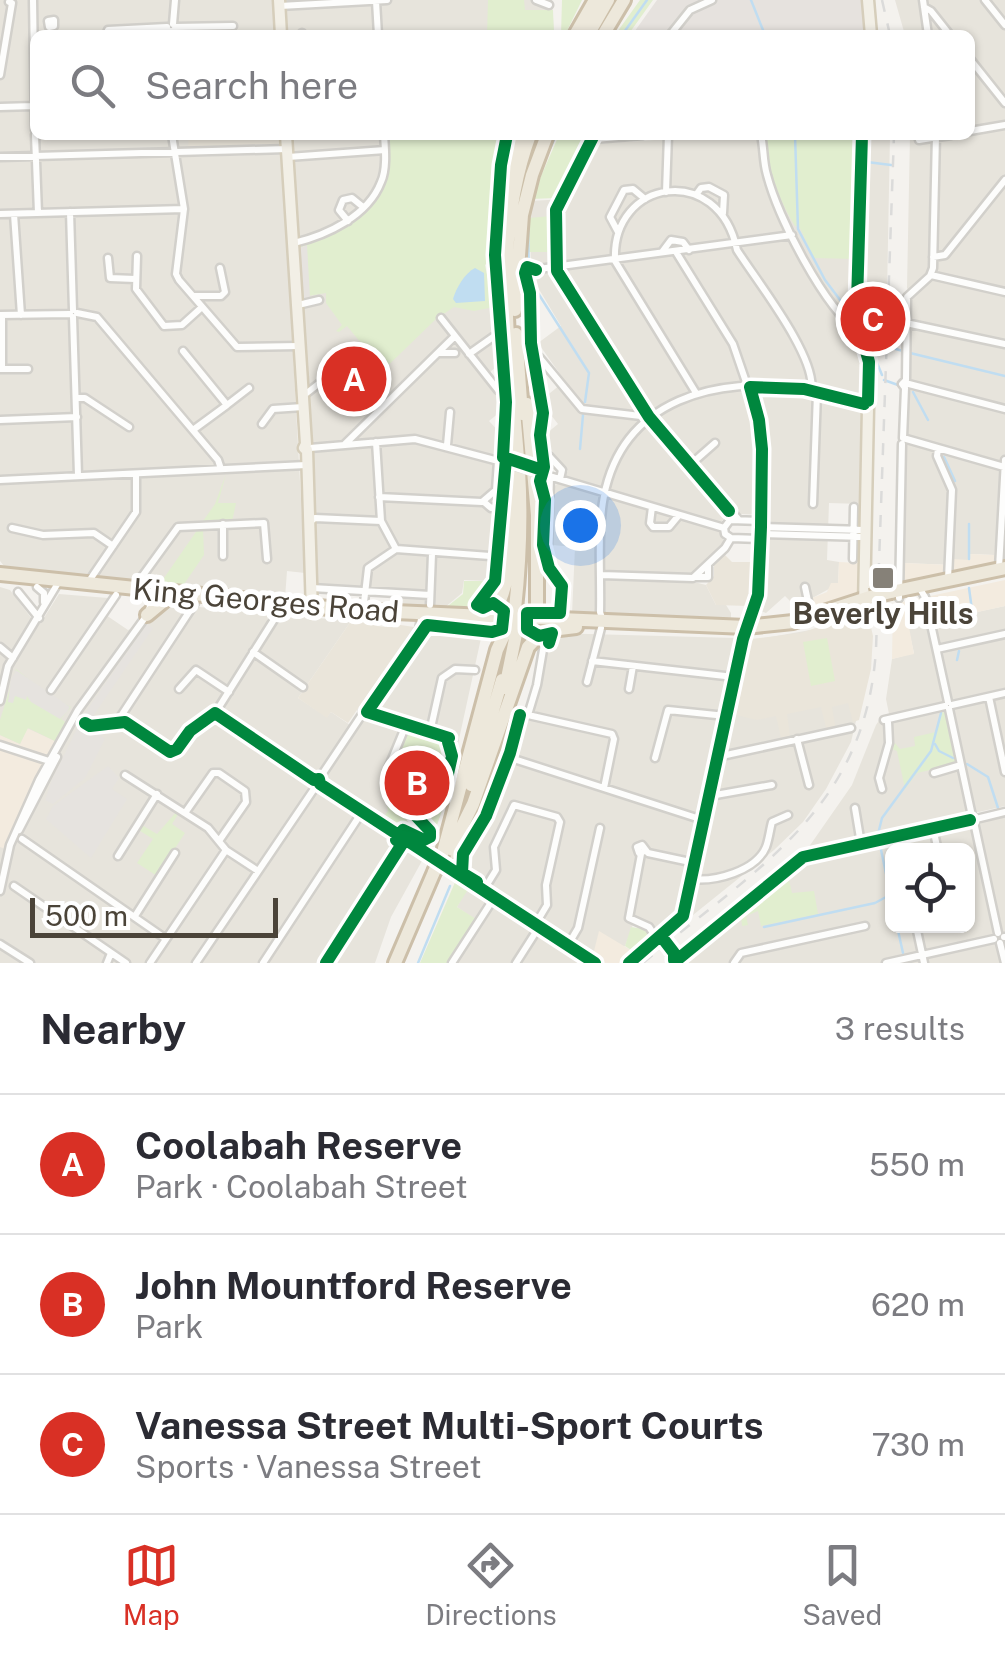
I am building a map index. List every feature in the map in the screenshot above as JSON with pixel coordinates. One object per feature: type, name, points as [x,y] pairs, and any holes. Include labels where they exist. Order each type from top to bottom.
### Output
[{"type":"highway","points":[[571,30],[586,0]]},
{"type":"highway","points":[[578,30],[594,0]]},
{"type":"highway","points":[[595,30],[606,0]]},
{"type":"highway","points":[[596,30],[616,0]]},
{"type":"highway","points":[[597,30],[624,0]]},
{"type":"highway","points":[[399,963],[483,751],[515,621],[520,519],[504,220],[509,187],[531,140]]},
{"type":"highway","points":[[427,614],[491,610],[499,603],[503,590],[510,538],[513,230],[532,140]]},
{"type":"highway","points":[[510,384],[525,388],[534,458],[537,607],[546,618]]},
{"type":"highway","name":"King Georges Road","points":[[897,594],[924,593],[1003,571]]},
{"type":"highway","name":"King Georges Road","points":[[745,631],[948,580],[1003,571]]},
{"type":"highway","name":"King Georges Road","points":[[1,575],[116,595],[295,605],[312,610],[427,614],[483,624],[546,618],[594,625]]},
{"type":"highway","name":"King Georges Road","points":[[1,575],[18,588],[86,585],[275,613],[363,611],[745,631],[794,627],[867,601]]},
{"type":"highway","points":[[486,688],[501,640],[531,598],[536,580]]},
{"type":"highway","points":[[503,590],[505,604],[525,635],[525,653]]},
{"type":"highway","points":[[145,617],[155,596]]},
{"type":"highway","points":[[441,864],[497,638],[495,630],[483,624]]},
{"type":"highway","points":[[441,864],[474,804],[531,641],[542,631],[594,625]]},
{"type":"main road","points":[[868,0],[871,30]]},
{"type":"main road","points":[[279,3],[281,30]]},
{"type":"main road","points":[[286,140],[312,520],[312,610]]},
{"type":"main road","points":[[862,140],[859,327],[869,362],[859,534],[867,601]]},
{"type":"main road","points":[[295,605],[305,600],[311,588]]},
{"type":"main road","points":[[629,963],[680,920],[685,909],[745,631]]},
{"type":"street","points":[[33,0],[34,30]]},
{"type":"street","points":[[171,29],[175,0]]},
{"type":"street","points":[[376,0],[378,30]]},
{"type":"street","points":[[279,3],[387,0]]},
{"type":"street","points":[[536,0],[548,5]]},
{"type":"street","points":[[674,30],[690,10],[712,0]]},
{"type":"street","points":[[985,0],[1005,25]]},
{"type":"street","points":[[0,75],[10,2]]},
{"type":"street","points":[[926,10],[945,30]]},
{"type":"street","points":[[34,24],[48,23]]},
{"type":"street","points":[[108,30],[233,26]]},
{"type":"street","points":[[975,65],[1005,103]]},
{"type":"street","points":[[0,107],[30,106]]},
{"type":"street","points":[[975,130],[1005,124]]},
{"type":"street","points":[[35,140],[38,213]]},
{"type":"street","points":[[173,140],[184,209],[176,274],[237,348],[299,346]]},
{"type":"street","points":[[293,243],[314,238],[348,221],[363,207],[381,182],[384,140]]},
{"type":"street","points":[[592,140],[556,210],[557,269],[649,417],[733,517],[760,530]]},
{"type":"street","points":[[666,192],[668,140]]},
{"type":"street","points":[[762,140],[768,178],[792,235],[828,297],[859,327]]},
{"type":"street","points":[[897,594],[908,295],[931,274],[936,140]]},
{"type":"street","points":[[0,156],[385,150]]},
{"type":"street","points":[[933,257],[945,255],[1005,180]]},
{"type":"street","points":[[696,195],[701,188],[718,189],[724,195],[722,214]]},
{"type":"street","points":[[618,232],[610,217],[624,190],[637,190],[646,199]]},
{"type":"street","points":[[696,392],[615,261],[618,232],[626,217],[646,199],[666,192],[696,195],[722,214],[800,349],[814,392],[813,504]]},
{"type":"street","points":[[348,221],[339,208],[343,200],[352,198],[363,207]]},
{"type":"street","points":[[0,214],[184,209]]},
{"type":"street","points":[[70,212],[78,476]]},
{"type":"street","points":[[14,214],[20,314]]},
{"type":"street","points":[[531,270],[792,235]]},
{"type":"street","points":[[661,254],[671,240],[683,242],[690,250]]},
{"type":"street","points":[[676,252],[733,344],[750,387],[762,450],[758,595],[745,631]]},
{"type":"street","points":[[137,256],[138,296],[164,326],[182,324],[202,308]]},
{"type":"street","points":[[108,258],[110,278],[136,279]]},
{"type":"street","points":[[192,296],[221,296],[225,292],[220,268]]},
{"type":"street","points":[[931,274],[1005,292]]},
{"type":"street","points":[[296,305],[320,300]]},
{"type":"street","points":[[28,369],[1,369],[1,315],[73,313],[97,317],[218,460],[221,469]]},
{"type":"street","points":[[441,318],[470,354],[510,384]]},
{"type":"street","points":[[906,323],[1005,344]]},
{"type":"street","points":[[344,445],[455,336]]},
{"type":"street","points":[[470,354],[492,336]]},
{"type":"street","points":[[183,351],[226,405]]},
{"type":"street","points":[[262,424],[272,409],[302,402],[359,352]]},
{"type":"street","points":[[439,352],[456,353]]},
{"type":"street","points":[[539,357],[582,410],[649,417]]},
{"type":"street","points":[[907,384],[1005,408]]},
{"type":"street","points":[[587,682],[601,576],[605,493],[619,456],[649,417],[696,392],[750,387],[814,392],[866,404]]},
{"type":"street","points":[[193,430],[249,388]]},
{"type":"street","points":[[76,398],[85,398],[130,428]]},
{"type":"street","points":[[448,446],[450,412]]},
{"type":"street","points":[[0,420],[76,417]]},
{"type":"street","points":[[359,429],[361,443]]},
{"type":"street","points":[[308,447],[415,438],[550,476],[561,475]]},
{"type":"street","points":[[904,441],[1004,464],[1003,571]]},
{"type":"street","points":[[376,442],[381,521],[396,549]]},
{"type":"street","points":[[690,465],[715,442]]},
{"type":"street","points":[[938,449],[937,456],[952,489],[948,580]]},
{"type":"street","points":[[549,456],[561,475],[581,486],[724,528]]},
{"type":"street","points":[[484,502],[496,491],[502,462]]},
{"type":"street","points":[[0,480],[306,465]]},
{"type":"street","points":[[86,585],[136,512],[136,475]]},
{"type":"street","points":[[548,544],[550,476]]},
{"type":"street","points":[[379,497],[484,502],[491,508],[498,507],[501,501],[496,491]]},
{"type":"street","points":[[652,507],[652,527],[669,527],[679,515]]},
{"type":"street","points":[[853,559],[859,534],[854,507]]},
{"type":"street","points":[[731,538],[724,528],[733,517]]},
{"type":"street","points":[[312,520],[381,521]]},
{"type":"street","points":[[132,590],[175,528],[264,523],[267,559]]},
{"type":"street","points":[[223,524],[223,556]]},
{"type":"street","points":[[12,528],[43,535],[94,533],[113,546]]},
{"type":"street","points":[[601,576],[696,577],[731,538],[760,530],[859,534]]},
{"type":"street","points":[[363,611],[370,565],[396,549],[490,556]]},
{"type":"street","points":[[196,963],[427,614],[432,554]]},
{"type":"street","points":[[0,700],[12,658],[56,586]]},
{"type":"street","points":[[38,587],[44,594],[43,608]]},
{"type":"street","points":[[805,587],[812,616]]},
{"type":"street","points":[[18,588],[38,618]]},
{"type":"street","points":[[311,588],[430,595]]},
{"type":"street","points":[[924,593],[1004,963]]},
{"type":"street","points":[[51,690],[116,595]]},
{"type":"street","points":[[195,602],[121,716],[170,752],[215,713],[275,613]]},
{"type":"street","points":[[0,891],[12,839],[50,762],[145,617]]},
{"type":"street","points":[[937,649],[1005,634]]},
{"type":"street","points":[[544,644],[538,686],[528,715],[612,734],[604,788]]},
{"type":"street","points":[[0,646],[12,658]]},
{"type":"street","points":[[253,652],[304,687]]},
{"type":"street","points":[[592,661],[734,677]]},
{"type":"street","points":[[628,689],[633,666]]},
{"type":"street","points":[[430,732],[442,678],[455,669],[475,670]]},
{"type":"street","points":[[179,689],[196,670],[228,692]]},
{"type":"street","points":[[882,789],[879,778],[889,743],[886,721],[1005,693]]},
{"type":"street","points":[[989,697],[1005,772]]},
{"type":"street","points":[[655,758],[668,710],[726,716]]},
{"type":"street","points":[[363,711],[453,739]]},
{"type":"street","points":[[215,713],[595,963]]},
{"type":"street","points":[[388,772],[406,724]]},
{"type":"street","points":[[718,757],[850,728]]},
{"type":"street","points":[[797,740],[809,785]]},
{"type":"street","points":[[0,745],[50,762]]},
{"type":"street","points":[[30,758],[40,771],[42,782]]},
{"type":"street","points":[[514,760],[704,821]]},
{"type":"street","points":[[934,773],[962,765]]},
{"type":"street","points":[[185,813],[213,773],[245,791],[246,802],[219,841]]},
{"type":"street","points":[[125,775],[211,830],[226,850],[258,872]]},
{"type":"street","points":[[709,796],[772,785]]},
{"type":"street","points":[[118,856],[157,794]]},
{"type":"street","points":[[484,891],[497,868],[494,847],[512,806],[519,804],[558,817],[546,885],[547,905],[516,963]]},
{"type":"street","points":[[855,808],[861,844]]},
{"type":"street","points":[[263,963],[362,812]]},
{"type":"street","points":[[674,962],[800,859],[1005,812]]},
{"type":"street","points":[[692,879],[746,867],[766,847],[772,822],[788,815]]},
{"type":"street","points":[[568,945],[578,928],[600,828]]},
{"type":"street","points":[[934,828],[937,843]]},
{"type":"street","points":[[900,836],[902,843]]},
{"type":"street","points":[[22,839],[166,939]]},
{"type":"street","points":[[326,963],[405,840]]},
{"type":"street","points":[[150,963],[226,850]]},
{"type":"street","points":[[134,916],[175,852]]},
{"type":"street","points":[[674,962],[674,953],[657,936],[629,918],[643,852],[695,863]]},
{"type":"street","points":[[14,886],[126,963]]},
{"type":"street","points":[[452,963],[494,898]]},
{"type":"street","points":[[734,963],[741,953],[864,926]]},
{"type":"street","points":[[917,933],[923,959]]},
{"type":"street","points":[[886,963],[923,959],[1000,938]]},
{"type":"street","points":[[0,944],[30,963]]},
{"type":"street","points":[[108,963],[111,952]]},
{"type":"shaded area","points":[[0,0],[274,0],[276,30],[30,30],[30,140],[189,140],[189,157],[282,154],[305,573],[287,571],[285,598],[8,571],[0,561]]},
{"type":"shaded area","points":[[284,0],[552,0],[554,30],[286,30]]},
{"type":"shaded area","points":[[657,0],[862,0],[866,30],[636,30]]},
{"type":"shaded area","points":[[895,0],[1005,0],[1005,547],[995,547],[995,555],[971,554],[970,560],[953,565],[903,563],[912,298],[907,288],[910,140],[975,140],[975,30],[904,30]]},
{"type":"shaded area","points":[[189,140],[281,140],[281,144],[188,147]]},
{"type":"shaded area","points":[[291,140],[504,140],[492,189],[488,235],[491,259],[484,265],[499,331],[500,363],[488,374],[503,387],[505,408],[489,421],[503,436],[491,581],[464,580],[462,593],[444,608],[398,608],[398,592],[318,586]]},
{"type":"shaded area","points":[[654,140],[890,140],[887,295],[855,295],[857,338],[865,363],[860,504],[829,503],[827,560],[839,562],[838,584],[805,602],[793,604],[785,596],[766,613],[758,610],[763,595],[766,515],[740,514],[733,507],[721,522],[720,533],[725,543],[692,575],[694,582],[706,585],[716,605],[726,605],[731,621],[572,614],[575,547],[552,545],[555,486],[568,471],[541,438],[558,424],[540,401],[565,381],[538,343],[561,326],[531,276],[530,201],[566,199],[594,144]]},
{"type":"shaded area","points":[[307,245],[310,297],[304,298],[299,248]]},
{"type":"shaded area","points":[[995,547],[1005,547],[1005,564],[902,582],[903,563],[952,565],[953,559],[969,560],[970,554],[994,555]]},
{"type":"shaded area","points":[[724,554],[732,562],[754,562],[753,593],[748,606],[716,605],[706,585],[714,576],[714,564]]},
{"type":"shaded area","points":[[839,562],[858,563],[857,592],[814,609],[812,598],[827,592],[831,583],[838,583]]},
{"type":"shaded area","points":[[1005,580],[1005,606],[909,627],[914,654],[892,659],[893,604]]},
{"type":"shaded area","points":[[0,587],[10,590],[40,624],[59,594],[108,598],[100,611],[128,630],[147,623],[161,605],[170,604],[269,614],[267,621],[275,626],[284,615],[351,621],[298,698],[327,717],[331,712],[356,729],[427,626],[483,629],[446,799],[428,850],[391,917],[375,963],[0,963]]},
{"type":"shaded area","points":[[1005,606],[1005,806],[806,851],[852,785],[876,725],[889,714],[886,699],[892,659],[914,653],[908,627]]},
{"type":"shaded area","points":[[870,609],[870,662],[851,742],[803,822],[774,850],[693,915],[679,914],[659,930],[650,922],[635,919],[625,946],[593,955],[585,963],[448,963],[476,920],[457,907],[472,878],[464,873],[469,846],[487,816],[507,763],[518,718],[531,721],[552,633],[748,641],[816,629]]},
{"type":"shaded area","points":[[867,610],[873,636],[871,669],[859,720],[853,722],[848,703],[832,707],[835,726],[826,728],[821,707],[787,714],[790,736],[781,738],[776,716],[757,720],[732,714],[751,639],[801,633]]},
{"type":"shaded area","points":[[351,621],[414,627],[348,723],[331,712],[327,718],[298,698]]},
{"type":"shaded area","points":[[147,624],[153,628],[87,725],[105,739],[85,778],[53,804],[45,800],[84,714]]},
{"type":"shaded area","points":[[16,670],[70,707],[67,712],[60,719],[27,696],[26,700],[15,696],[13,703],[8,702]]},
{"type":"shaded area","points":[[27,728],[57,742],[5,849],[0,847],[0,735],[20,744]]},
{"type":"shaded area","points":[[108,766],[119,778],[112,789],[127,799],[91,858],[46,819],[53,806]]},
{"type":"shaded area","points":[[1005,817],[1005,963],[684,963],[808,862],[885,844],[885,933],[975,933],[975,843],[891,843]]},
{"type":"shaded area","points":[[599,931],[634,952],[621,963],[585,963],[593,955]]},
{"type":"green space","points":[[488,0],[524,0],[525,10],[553,10],[554,30],[487,30]]},
{"type":"green space","points":[[562,0],[582,0],[567,30],[561,30]]},
{"type":"green space","points":[[640,0],[653,0],[632,30],[619,30]]},
{"type":"green space","points":[[389,140],[504,140],[492,212],[491,259],[485,265],[494,307],[474,311],[454,307],[436,319],[342,410],[323,390],[366,349],[347,326],[336,331],[342,325],[326,303],[326,293],[302,297],[298,248],[338,230],[367,210],[378,197],[389,161]]},
{"type":"green space","points":[[557,140],[584,140],[555,198],[531,199]]},
{"type":"green space","points":[[766,140],[859,140],[856,259],[814,258],[778,193]]},
{"type":"green space","points":[[551,216],[551,252],[529,252],[529,218]]},
{"type":"green space","points":[[226,474],[218,503],[236,503],[232,522],[201,524],[215,504]]},
{"type":"green space","points":[[198,529],[203,529],[204,555],[180,590],[157,588]]},
{"type":"green space","points":[[494,557],[492,587],[476,605],[444,609],[463,594],[464,581],[491,581]]},
{"type":"green space","points":[[827,638],[835,681],[811,686],[803,642]]},
{"type":"green space","points":[[16,669],[71,707],[61,719],[67,723],[57,742],[28,728],[20,744],[0,735],[0,720]]},
{"type":"green space","points":[[945,712],[956,764],[917,773],[905,789],[897,751],[892,749],[895,743],[900,749],[915,746],[914,737],[936,732],[940,713]]},
{"type":"green space","points":[[406,730],[455,746],[446,799],[428,850],[382,820],[388,811],[386,792],[382,790]]},
{"type":"green space","points":[[178,810],[172,824],[185,833],[157,876],[137,863],[153,839],[137,829],[140,824],[157,834]]},
{"type":"green space","points":[[788,876],[792,893],[814,891],[818,914],[761,926],[758,911],[746,916],[748,925],[742,926],[741,915]]},
{"type":"green space","points":[[456,880],[469,888],[457,907],[476,919],[448,963],[420,963]]},
{"type":"green space","points":[[631,927],[645,929],[651,935],[634,952],[625,946]]},
{"type":"water","points":[[475,268],[484,273],[485,301],[456,303],[453,299],[459,286]]},
{"type":"waterway","points":[[626,30],[647,0]]},
{"type":"waterway","points":[[751,0],[763,30]]},
{"type":"waterway","points":[[541,169],[554,140]]},
{"type":"waterway","points":[[795,140],[798,229],[825,280],[853,317]]},
{"type":"waterway","points":[[867,162],[891,165]]},
{"type":"waterway","points":[[528,226],[529,279],[589,373],[585,402]]},
{"type":"waterway","points":[[864,331],[882,375]]},
{"type":"waterway","points":[[871,342],[903,351]]},
{"type":"waterway","points":[[910,353],[1005,376]]},
{"type":"waterway","points":[[884,380],[898,385]]},
{"type":"waterway","points":[[913,392],[928,420]]},
{"type":"waterway","points":[[580,449],[583,415]]},
{"type":"waterway","points":[[944,457],[955,481]]},
{"type":"waterway","points":[[969,524],[969,559]]},
{"type":"waterway","points":[[969,588],[972,610]]},
{"type":"waterway","points":[[957,660],[959,651]]},
{"type":"waterway","points":[[878,834],[882,818],[931,751],[941,713]]},
{"type":"waterway","points":[[935,744],[939,751],[953,758]]},
{"type":"waterway","points":[[967,764],[988,777],[998,808]]},
{"type":"waterway","points":[[880,845],[885,869]]},
{"type":"waterway","points":[[418,963],[450,886]]},
{"type":"waterway","points":[[764,927],[885,898]]},
{"type":"waterway","points":[[899,933],[903,953]]},
{"type":"railway","points":[[882,0],[889,30]]},
{"type":"railway","points":[[643,963],[763,865],[797,832],[827,795],[851,753],[868,705],[876,649],[894,140]]},
{"type":"cycle path","points":[[506,140],[495,255],[506,402],[503,457],[539,469]]},
{"type":"cycle path","points":[[591,140],[556,210],[557,271],[649,417],[729,511]]},
{"type":"cycle path","points":[[862,140],[857,302],[869,362],[868,401]]},
{"type":"cycle path","points":[[536,270],[527,267],[525,273],[543,413],[543,545],[549,568],[562,586],[560,613],[527,613],[527,629],[539,636],[552,633],[549,643]]},
{"type":"cycle path","points":[[629,963],[683,916],[743,639],[758,595],[762,449],[750,387],[804,389],[864,404]]},
{"type":"cycle path","points":[[449,738],[367,712],[427,625],[492,632],[502,629],[504,611],[493,603],[483,608],[477,605],[495,581],[506,459]]},
{"type":"cycle path","points":[[85,723],[90,726],[125,722],[170,752],[215,713],[314,780],[319,779]]},
{"type":"cycle path","points":[[477,882],[462,873],[463,854],[486,816],[520,715]]},
{"type":"cycle path","points":[[326,963],[402,844],[396,840],[403,830],[424,840],[430,837],[430,831],[414,814],[411,800],[417,795],[433,802],[443,796],[452,756],[448,742]]},
{"type":"cycle path","points":[[319,779],[320,784],[595,963]]},
{"type":"cycle path","points":[[661,936],[677,960],[803,857],[970,820]]},
{"type":"place","name":"Vanessa Street Multi-Sport Courts","points":[[873,319]]},
{"type":"place","name":"Coolabah Reserve","points":[[354,379]]},
{"type":"place","name":"Beverly Hills","points":[[883,578]]},
{"type":"place","name":"John Mountford Reserve","points":[[417,783]]}]
